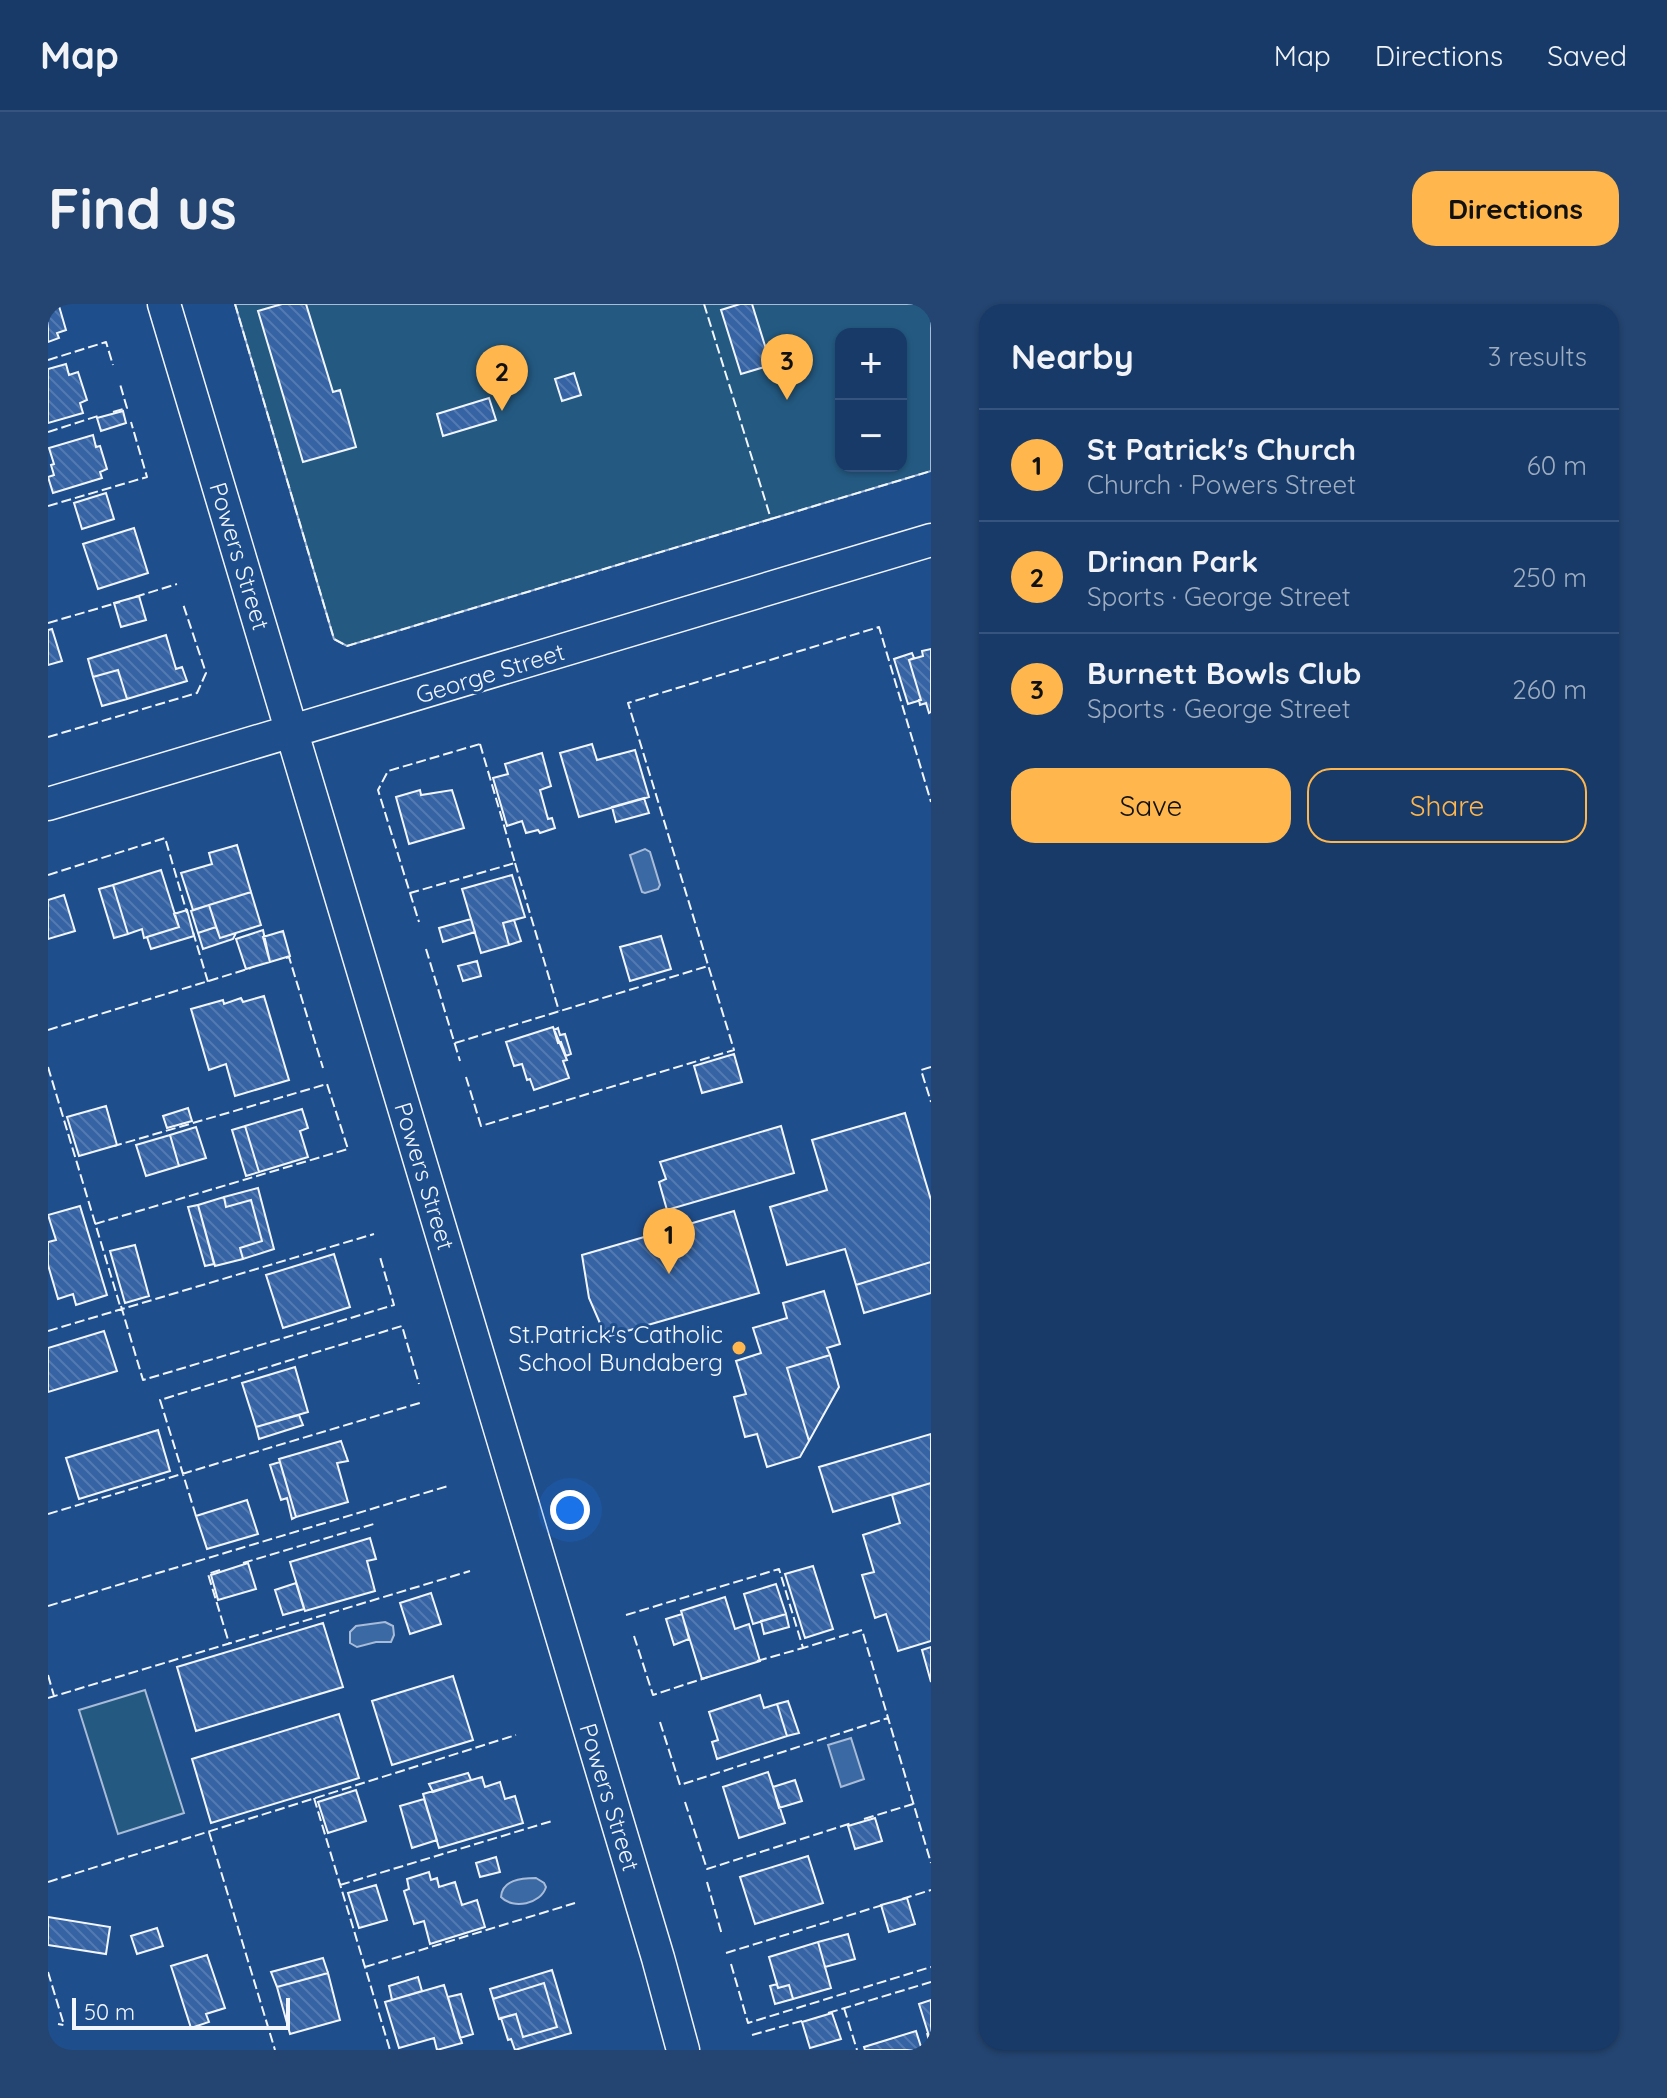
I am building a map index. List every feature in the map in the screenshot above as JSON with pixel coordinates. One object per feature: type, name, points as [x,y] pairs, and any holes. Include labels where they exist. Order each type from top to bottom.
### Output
[{"type":"street","name":"Powers Street","points":[[164,304],[654,1943],[683,2050]]},
{"type":"street","name":"George Street","points":[[48,804],[931,540]]},
{"type":"shaded area","points":[[235,304],[931,304],[931,471],[347,646],[334,639]]},
{"type":"shaded area","points":[[645,849],[650,852],[660,885],[658,889],[645,893],[642,892],[630,855]]},
{"type":"shaded area","points":[[385,1622],[393,1626],[391,1642],[357,1647],[350,1643],[350,1632],[356,1626]]},
{"type":"shaded area","points":[[145,1690],[184,1813],[118,1834],[79,1710]]},
{"type":"shaded area","points":[[851,1738],[864,1779],[841,1787],[828,1745]]},
{"type":"shaded area","points":[[536,1878],[546,1887],[539,1898],[519,1904],[501,1897],[509,1884]]},
{"type":"building","points":[[48,304],[59,306],[66,330],[57,333],[59,338],[48,342]]},
{"type":"building","points":[[282,304],[306,304],[333,392],[340,390],[356,447],[303,462],[258,311]]},
{"type":"building","points":[[752,304],[771,365],[741,374],[721,310]]},
{"type":"building","points":[[66,364],[69,375],[78,372],[87,400],[80,403],[83,413],[48,423],[48,369]]},
{"type":"building","points":[[574,373],[581,395],[562,401],[555,379]]},
{"type":"building","points":[[489,398],[496,420],[443,436],[437,414]]},
{"type":"building","points":[[123,411],[126,423],[101,431],[97,418]]},
{"type":"building","points":[[93,435],[107,469],[100,472],[102,478],[53,493],[48,477],[54,475],[51,465],[54,464],[49,448]]},
{"type":"building","points":[[106,493],[114,519],[82,529],[74,503]]},
{"type":"building","points":[[134,528],[148,573],[98,589],[83,544]]},
{"type":"building","points":[[139,596],[146,620],[121,627],[114,603]]},
{"type":"building","points":[[52,629],[62,661],[48,665],[48,630]]},
{"type":"building","points":[[166,635],[176,669],[182,667],[187,681],[127,699],[118,670],[93,677],[88,659]]},
{"type":"building","points":[[931,649],[929,713],[926,703],[920,705],[909,660],[923,656],[922,651]]},
{"type":"building","points":[[912,653],[914,658],[909,660],[921,700],[908,704],[894,659]]},
{"type":"building","points":[[118,670],[127,699],[102,706],[93,677]]},
{"type":"building","points":[[592,744],[597,760],[635,750],[649,797],[579,817],[560,753]]},
{"type":"building","points":[[542,753],[551,786],[540,790],[548,819],[552,818],[555,828],[526,833],[522,821],[507,826],[493,778],[508,774],[505,764]]},
{"type":"building","points":[[420,790],[421,795],[452,790],[464,828],[409,844],[396,797]]},
{"type":"building","points":[[644,798],[649,813],[616,822],[612,807]]},
{"type":"building","points":[[237,845],[251,892],[193,910],[181,873],[212,864],[209,853]]},
{"type":"building","points":[[161,870],[179,927],[144,938],[142,929],[128,934],[113,885]]},
{"type":"building","points":[[512,875],[525,917],[503,923],[509,945],[481,953],[462,889]]},
{"type":"building","points":[[113,885],[128,934],[114,938],[99,889]]},
{"type":"building","points":[[251,892],[261,925],[220,938],[209,905]]},
{"type":"building","points":[[64,895],[75,931],[48,939],[48,900]]},
{"type":"building","points":[[209,905],[216,927],[198,933],[191,911]]},
{"type":"building","points":[[187,910],[194,936],[151,949],[147,937],[179,927],[174,914]]},
{"type":"building","points":[[471,919],[475,932],[443,942],[439,928]]},
{"type":"building","points":[[514,920],[521,941],[509,945],[503,923]]},
{"type":"building","points":[[216,927],[220,938],[236,933],[233,939],[203,949],[198,933]]},
{"type":"building","points":[[263,930],[270,962],[246,969],[236,939]]},
{"type":"building","points":[[283,931],[290,956],[270,962],[263,937]]},
{"type":"building","points":[[661,936],[671,969],[630,981],[620,947]]},
{"type":"building","points":[[477,961],[481,976],[463,981],[458,966]]},
{"type":"building","points":[[264,996],[289,1080],[235,1096],[226,1064],[209,1070],[191,1009],[223,1000],[224,1004],[241,998],[243,1002]]},
{"type":"building","points":[[553,1027],[567,1060],[563,1061],[569,1078],[534,1090],[522,1064],[514,1066],[506,1042]]},
{"type":"building","points":[[558,1028],[560,1035],[565,1034],[571,1054],[566,1056],[554,1030]]},
{"type":"building","points":[[734,1054],[742,1082],[702,1093],[694,1066]]},
{"type":"building","points":[[106,1106],[117,1145],[79,1156],[67,1117]]},
{"type":"building","points":[[188,1108],[192,1121],[167,1128],[163,1116]]},
{"type":"building","points":[[302,1109],[308,1128],[300,1131],[308,1157],[259,1172],[245,1126]]},
{"type":"building","points":[[905,1113],[931,1200],[931,1262],[856,1285],[845,1249],[787,1265],[770,1207],[827,1190],[812,1140]]},
{"type":"building","points":[[245,1126],[259,1172],[246,1176],[232,1130]]},
{"type":"building","points":[[781,1126],[794,1173],[667,1210],[659,1182],[666,1179],[660,1162]]},
{"type":"building","points":[[196,1127],[206,1158],[179,1166],[170,1135]]},
{"type":"building","points":[[170,1135],[179,1166],[146,1176],[136,1145]]},
{"type":"building","points":[[258,1188],[274,1249],[243,1259],[240,1248],[262,1241],[251,1200],[226,1207],[224,1197]]},
{"type":"building","points":[[224,1197],[226,1207],[251,1200],[262,1241],[240,1248],[243,1259],[215,1266],[198,1205]]},
{"type":"building","points":[[198,1205],[214,1264],[205,1266],[188,1207]]},
{"type":"building","points":[[80,1206],[107,1295],[76,1305],[73,1294],[58,1299],[48,1265],[48,1242],[56,1240],[48,1215]]},
{"type":"building","points":[[734,1211],[759,1293],[606,1337],[589,1298],[582,1255]]},
{"type":"building","points":[[135,1245],[149,1296],[125,1303],[110,1251]]},
{"type":"building","points":[[334,1254],[350,1307],[283,1328],[266,1275]]},
{"type":"building","points":[[931,1262],[931,1293],[864,1313],[856,1285]]},
{"type":"building","points":[[824,1291],[840,1344],[827,1348],[830,1355],[787,1368],[809,1441],[800,1457],[767,1467],[757,1434],[745,1437],[734,1397],[746,1394],[736,1361],[761,1353],[753,1328],[787,1318],[783,1303]]},
{"type":"building","points":[[104,1331],[117,1371],[48,1392],[48,1348]]},
{"type":"building","points":[[830,1355],[839,1387],[809,1441],[787,1368]]},
{"type":"building","points":[[295,1367],[308,1412],[256,1427],[242,1383]]},
{"type":"building","points":[[299,1415],[303,1425],[259,1439],[256,1427]]},
{"type":"building","points":[[158,1430],[170,1471],[79,1499],[66,1458]]},
{"type":"building","points":[[931,1434],[931,1483],[833,1512],[819,1467]]},
{"type":"building","points":[[341,1441],[348,1461],[337,1463],[348,1502],[296,1517],[279,1459]]},
{"type":"building","points":[[280,1462],[296,1517],[292,1519],[287,1498],[281,1500],[270,1465]]},
{"type":"building","points":[[931,1483],[931,1641],[898,1651],[886,1614],[875,1618],[862,1575],[874,1572],[863,1535],[900,1523],[892,1495]]},
{"type":"building","points":[[247,1500],[258,1534],[207,1549],[196,1516]]},
{"type":"building","points":[[370,1538],[376,1559],[367,1561],[375,1591],[305,1611],[290,1562]]},
{"type":"building","points":[[248,1563],[256,1589],[218,1600],[211,1575]]},
{"type":"building","points":[[813,1566],[833,1629],[805,1638],[785,1574]]},
{"type":"building","points":[[296,1583],[304,1609],[283,1615],[275,1590]]},
{"type":"building","points":[[776,1584],[786,1614],[753,1624],[744,1594]]},
{"type":"building","points":[[431,1593],[441,1624],[410,1634],[400,1603]]},
{"type":"building","points":[[725,1597],[735,1629],[749,1624],[760,1661],[702,1679],[681,1611]]},
{"type":"building","points":[[682,1614],[689,1639],[674,1645],[666,1619]]},
{"type":"building","points":[[786,1614],[789,1627],[764,1634],[761,1621]]},
{"type":"building","points":[[323,1623],[343,1687],[196,1731],[177,1667]]},
{"type":"building","points":[[931,1647],[931,1682],[922,1650]]},
{"type":"building","points":[[453,1676],[473,1740],[392,1765],[372,1701]]},
{"type":"building","points":[[760,1695],[764,1708],[777,1704],[787,1736],[717,1759],[712,1742],[718,1740],[709,1712]]},
{"type":"building","points":[[788,1701],[799,1733],[787,1736],[777,1704]]},
{"type":"building","points":[[339,1714],[359,1778],[211,1823],[192,1759]]},
{"type":"building","points":[[768,1772],[785,1823],[739,1838],[723,1787]]},
{"type":"building","points":[[468,1773],[471,1780],[433,1792],[429,1784]]},
{"type":"building","points":[[482,1777],[485,1787],[500,1782],[505,1799],[515,1796],[523,1823],[439,1848],[423,1794]]},
{"type":"building","points":[[795,1780],[802,1801],[779,1808],[773,1787]]},
{"type":"building","points":[[356,1790],[366,1821],[328,1833],[318,1802]]},
{"type":"building","points":[[424,1799],[437,1840],[412,1848],[400,1806]]},
{"type":"building","points":[[875,1818],[882,1841],[855,1849],[848,1826]]},
{"type":"building","points":[[808,1856],[823,1903],[755,1924],[740,1877]]},
{"type":"building","points":[[496,1857],[500,1872],[480,1877],[476,1863]]},
{"type":"building","points":[[429,1872],[431,1880],[437,1878],[439,1887],[455,1882],[462,1905],[477,1900],[485,1927],[430,1944],[424,1921],[414,1924],[404,1891],[409,1889],[407,1879]]},
{"type":"building","points":[[376,1885],[387,1920],[359,1928],[348,1893]]},
{"type":"building","points":[[907,1898],[915,1924],[889,1932],[881,1905]]},
{"type":"building","points":[[48,1917],[110,1927],[106,1954],[48,1945]]},
{"type":"building","points":[[157,1928],[163,1946],[137,1954],[131,1936]]},
{"type":"building","points":[[848,1934],[855,1959],[825,1967],[818,1942]]},
{"type":"building","points":[[818,1942],[831,1988],[793,1999],[789,1985],[778,1988],[769,1957]]},
{"type":"building","points":[[207,1955],[225,2008],[206,2014],[209,2022],[191,2028],[171,1966]]},
{"type":"building","points":[[323,1958],[328,1973],[277,1987],[271,1972]]},
{"type":"building","points":[[552,1970],[571,2033],[515,2050],[511,2039],[508,2040],[501,2018],[516,2014],[523,2037],[557,2027],[544,1983],[493,1999],[490,1989]]},
{"type":"building","points":[[328,1973],[340,2020],[290,2034],[277,1987]]},
{"type":"building","points":[[418,1977],[422,1991],[392,2000],[389,1986]]},
{"type":"building","points":[[544,1983],[557,2027],[523,2037],[516,2014],[499,2019],[493,1999]]},
{"type":"building","points":[[777,1984],[778,1988],[789,1985],[793,1999],[775,2004],[770,1986]]},
{"type":"building","points":[[444,1985],[462,2043],[437,2050],[434,2038],[399,2048],[385,2002]]},
{"type":"building","points":[[461,1994],[473,2034],[460,2038],[448,1997]]},
{"type":"building","points":[[931,2000],[931,2035],[929,2036],[919,2004]]},
{"type":"building","points":[[832,2013],[841,2039],[810,2048],[802,2022]]},
{"type":"building","points":[[916,2031],[922,2050],[865,2050],[864,2047]]},
{"type":"fence","points":[[235,304],[334,639],[347,646],[771,519],[704,304]]},
{"type":"fence","points":[[48,360],[106,342],[113,365]]},
{"type":"fence","points":[[113,412],[127,408],[120,384]]},
{"type":"fence","points":[[48,432],[101,415]]},
{"type":"fence","points":[[48,506],[147,477],[131,422]]},
{"type":"fence","points":[[771,519],[931,471]]},
{"type":"fence","points":[[135,597],[177,584]]},
{"type":"fence","points":[[48,623],[120,602]]},
{"type":"fence","points":[[48,737],[197,693],[206,673],[183,604]]},
{"type":"fence","points":[[466,1077],[481,1126],[734,1050],[628,703],[879,627],[931,802]]},
{"type":"fence","points":[[480,744],[515,863],[410,893],[378,790],[388,771],[480,744]]},
{"type":"fence","points":[[48,875],[165,838],[187,913]]},
{"type":"fence","points":[[515,863],[559,1011]]},
{"type":"fence","points":[[410,893],[419,922]]},
{"type":"fence","points":[[193,932],[208,982]]},
{"type":"fence","points":[[426,949],[460,1061]]},
{"type":"fence","points":[[286,958],[289,957],[323,1068]]},
{"type":"fence","points":[[455,1043],[708,966]]},
{"type":"fence","points":[[48,1030],[251,968]]},
{"type":"fence","points":[[48,1067],[121,1309]]},
{"type":"fence","points":[[931,1067],[921,1070],[931,1102]]},
{"type":"fence","points":[[95,1224],[348,1149],[327,1084],[114,1146]]},
{"type":"fence","points":[[48,1331],[374,1234]]},
{"type":"fence","points":[[121,1306],[143,1380],[394,1305],[380,1257]]},
{"type":"fence","points":[[196,1516],[160,1400],[402,1326],[419,1384]]},
{"type":"fence","points":[[48,1514],[423,1402]]},
{"type":"fence","points":[[48,1606],[448,1486]]},
{"type":"fence","points":[[243,1563],[377,1523]]},
{"type":"fence","points":[[626,1615],[779,1569],[803,1648],[862,1630],[931,1863]]},
{"type":"fence","points":[[220,1570],[208,1574],[229,1643]]},
{"type":"fence","points":[[48,1698],[470,1571]]},
{"type":"fence","points":[[634,1636],[653,1695],[708,1677]]},
{"type":"fence","points":[[757,1661],[803,1648]]},
{"type":"fence","points":[[48,1675],[54,1696]]},
{"type":"fence","points":[[660,1722],[680,1785],[888,1718]]},
{"type":"fence","points":[[48,1882],[516,1735]]},
{"type":"fence","points":[[314,1798],[390,2050]]},
{"type":"fence","points":[[685,1802],[707,1869],[852,1823]]},
{"type":"fence","points":[[864,1819],[913,1804]]},
{"type":"fence","points":[[340,1885],[552,1821]]},
{"type":"fence","points":[[209,1832],[275,2050]]},
{"type":"fence","points":[[707,1882],[722,1935]]},
{"type":"fence","points":[[902,1899],[931,1890]]},
{"type":"fence","points":[[365,1967],[575,1903]]},
{"type":"fence","points":[[726,1953],[886,1904]]},
{"type":"fence","points":[[731,1964],[748,2023],[931,1967]]},
{"type":"fence","points":[[48,1972],[64,2025],[58,2024]]},
{"type":"fence","points":[[828,2013],[931,1982]]},
{"type":"fence","points":[[844,2008],[857,2050]]},
{"type":"fence","points":[[752,2035],[805,2020]]},
{"type":"fence","points":[[927,2033],[931,2049]]},
{"type":"place","name":"Burnett Bowls Club","points":[[787,400]]},
{"type":"place","name":"Drinan Park","points":[[502,411]]},
{"type":"place","name":"St Patrick's Church","points":[[669,1274]]},
{"type":"place","name":"St.Patrick's Catholic School Bundaberg","points":[[739,1348]]}]
